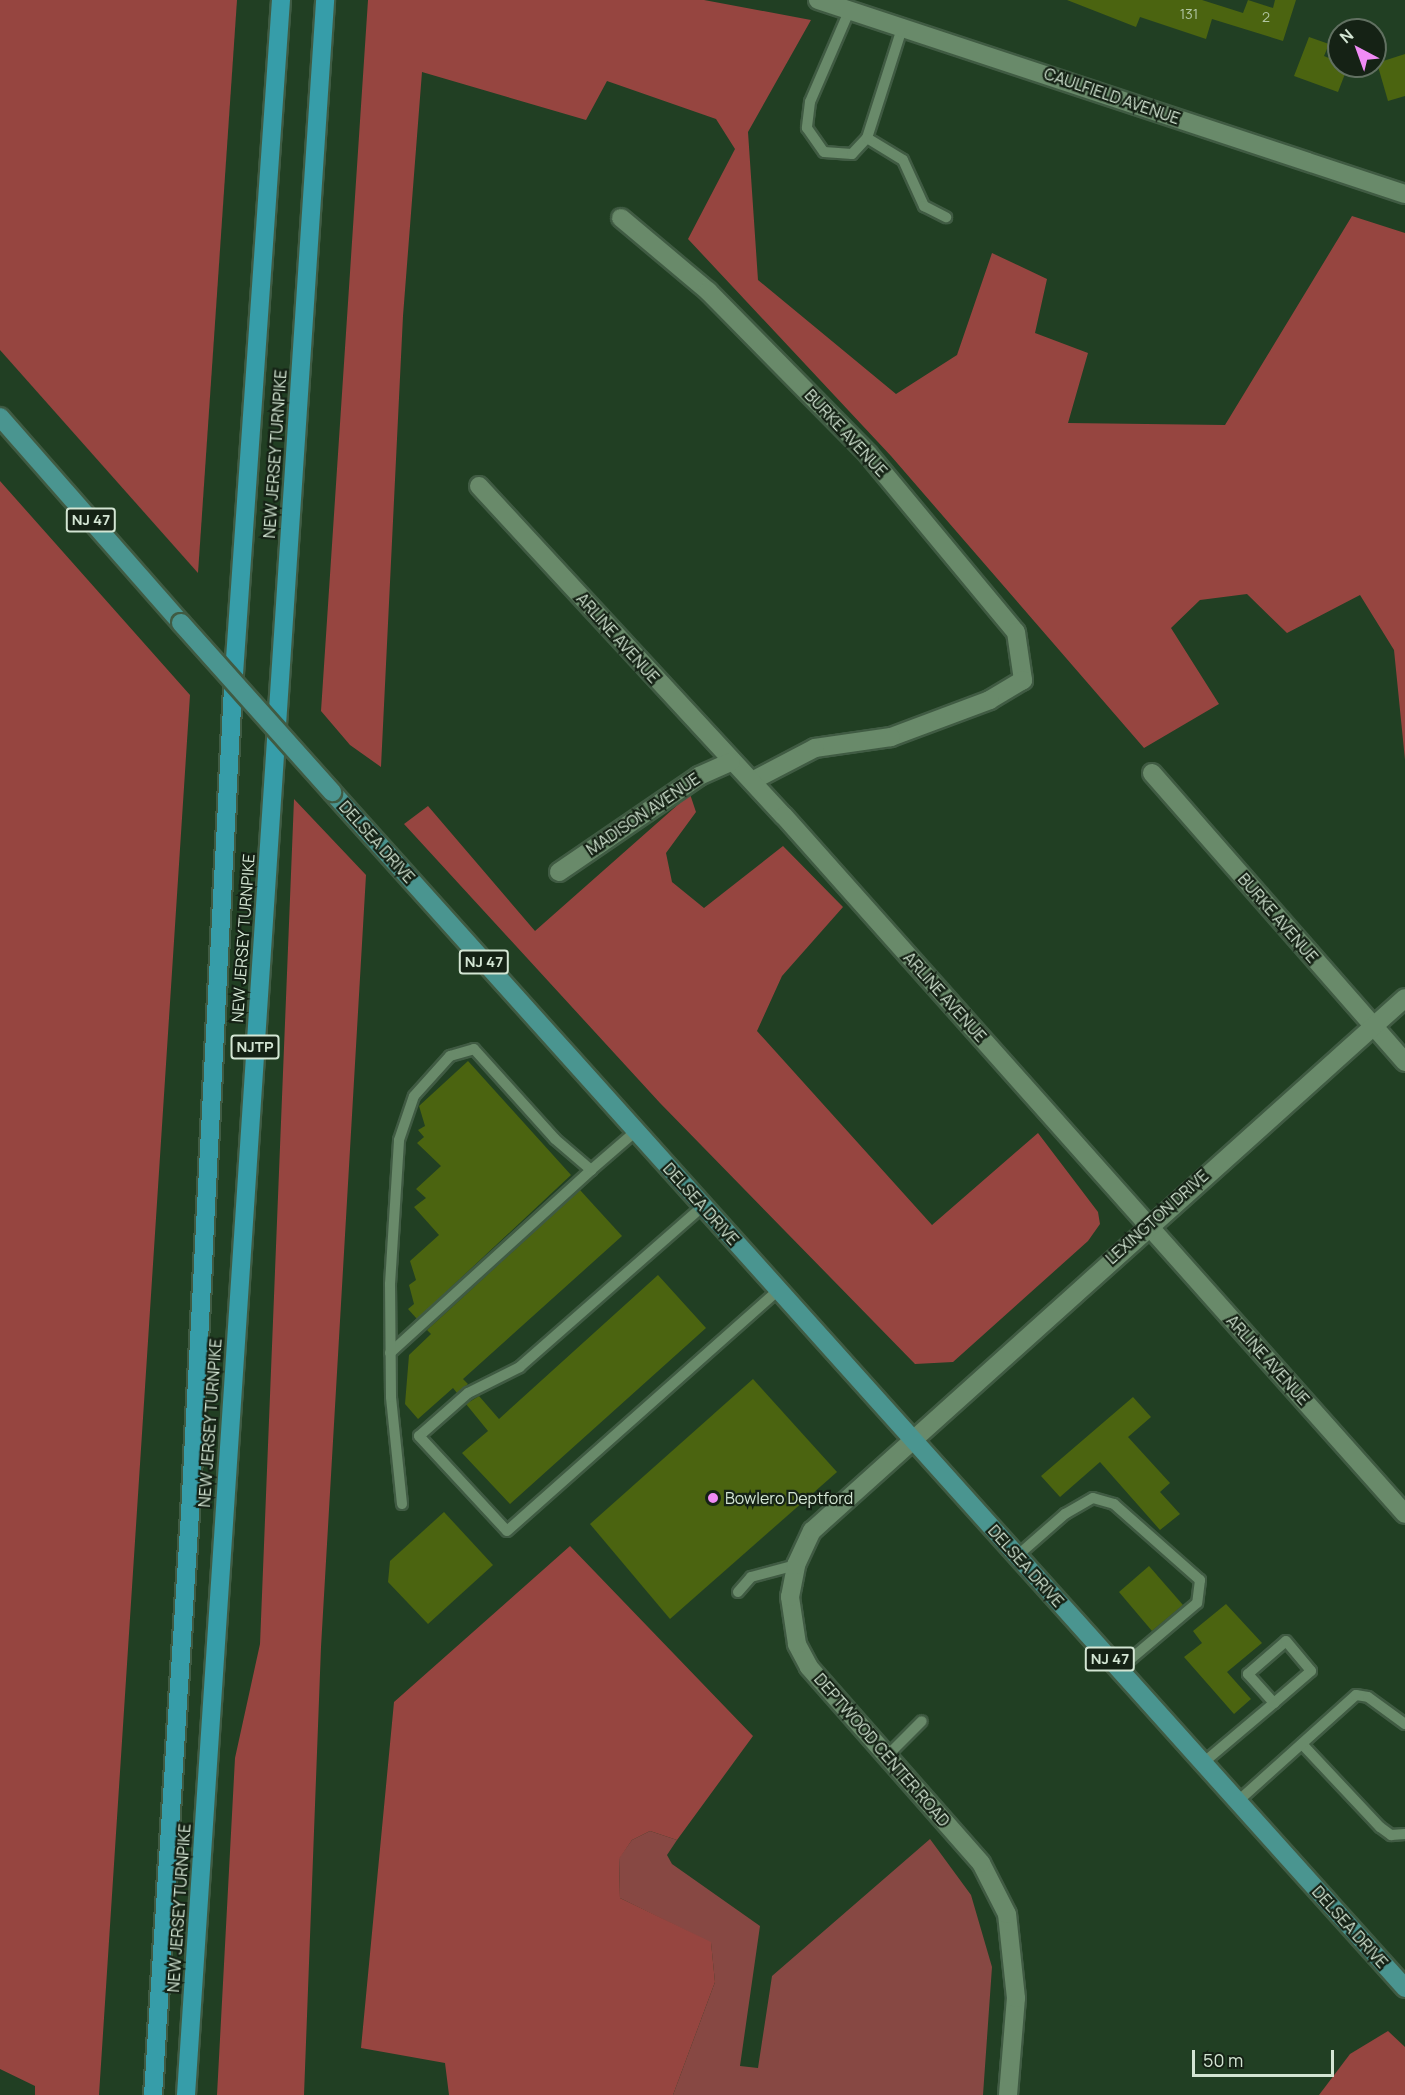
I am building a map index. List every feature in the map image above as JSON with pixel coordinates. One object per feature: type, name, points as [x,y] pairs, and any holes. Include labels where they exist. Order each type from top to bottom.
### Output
[{"type":"highway","name":"NEW JERSEY TURNPIKE","points":[[153,2095],[190,1514],[233,688],[281,0]]},
{"type":"highway","name":"NEW JERSEY TURNPIKE","points":[[186,2095],[325,0]]},
{"type":"main road","name":"DELSEA DRIVE","points":[[0,417],[332,792],[1405,1988]]},
{"type":"street","name":"CAULFIELD AVENUE","points":[[818,0],[903,25],[1405,194]]},
{"type":"street","name":"BURKE AVENUE","points":[[621,218],[708,291],[868,454],[1016,632],[1023,680],[943,720],[891,737],[815,748],[752,781]]},
{"type":"street","name":"ARLINE AVENUE","points":[[479,486],[731,762],[752,781],[1405,1514]]},
{"type":"street","name":"MADISON AVENUE","points":[[559,872],[699,776],[731,762]]},
{"type":"street","name":"BURKE AVENUE","points":[[1152,773],[1405,1062]]},
{"type":"street","name":"LEXINGTON DRIVE","points":[[912,1439],[1147,1225],[1405,998]]},
{"type":"street","name":"DEPTWOOD CENTER ROAD","points":[[912,1439],[812,1531],[795,1565],[790,1597],[797,1644],[809,1667],[981,1863],[1006,1914],[1016,1998],[1008,2095]]},
{"type":"lane","points":[[850,9],[810,102],[807,128],[824,153],[839,156],[852,154],[867,138],[903,25]]},
{"type":"lane","points":[[867,138],[897,154],[912,171],[924,206],[946,217]]},
{"type":"lane","points":[[402,1504],[390,1353],[399,1140],[414,1096],[450,1056],[474,1049],[555,1139],[591,1170]]},
{"type":"lane","points":[[390,1353],[636,1131]]},
{"type":"lane","points":[[703,1206],[520,1367],[468,1393],[420,1436],[507,1531],[778,1290]]},
{"type":"lane","points":[[1017,1556],[1065,1515],[1093,1498],[1114,1504],[1200,1580],[1197,1603],[1119,1669]]},
{"type":"lane","points":[[738,1592],[751,1577],[795,1565]]},
{"type":"lane","points":[[1203,1763],[1274,1703],[1311,1671],[1286,1641],[1248,1674],[1274,1703]]},
{"type":"lane","points":[[1238,1802],[1356,1695],[1368,1697],[1405,1724]]},
{"type":"lane","points":[[887,1756],[922,1721]]},
{"type":"lane","points":[[1302,1744],[1380,1827],[1391,1835],[1405,1834]]},
{"type":"shaded area","points":[[0,0],[237,0],[198,573],[0,350]]},
{"type":"shaded area","points":[[368,0],[704,0],[811,20],[748,132],[758,280],[896,394],[957,355],[992,253],[1047,279],[1035,333],[1088,353],[1068,423],[1225,425],[1352,216],[1405,233],[1405,760],[1394,650],[1360,595],[1287,633],[1247,594],[1200,600],[1171,628],[1219,704],[1144,748],[891,456],[688,239],[735,149],[716,119],[607,81],[586,120],[422,72],[403,316],[381,767],[350,745],[321,711]]},
{"type":"shaded area","points":[[0,481],[190,695],[99,2095],[35,2095],[35,2086],[0,2069]]},
{"type":"shaded area","points":[[690,794],[696,812],[666,853],[672,882],[704,908],[783,846],[843,907],[782,976],[757,1031],[932,1225],[1038,1133],[1098,1212],[1100,1224],[1088,1241],[953,1362],[915,1364],[660,1103],[404,824],[428,806],[535,931]]},
{"type":"shaded area","points":[[294,799],[366,875],[321,1647],[304,2095],[217,2095],[235,1758],[260,1644]]},
{"type":"shaded area","points":[[570,1546],[753,1736],[677,1840],[650,1831],[632,1840],[619,1859],[620,1898],[711,1942],[715,1982],[673,2095],[449,2095],[445,2063],[361,2048],[394,1702]]},
{"type":"shaded area","points":[[650,1831],[677,1840],[667,1855],[672,1864],[760,1926],[740,2066],[758,2068],[772,1976],[930,1839],[971,1895],[992,1967],[983,2095],[673,2095],[715,1982],[711,1943],[620,1898],[619,1858],[632,1840]]},
{"type":"shaded area","points":[[1388,2031],[1405,2047],[1405,2095],[1319,2095],[1350,2054]]},
{"type":"building","points":[[1067,0],[1202,0],[1243,13],[1248,0],[1273,8],[1275,0],[1296,0],[1283,41],[1212,19],[1206,39],[1140,17],[1136,27]]},
{"type":"building","points":[[1309,37],[1327,43],[1324,56],[1327,57],[1327,78],[1343,78],[1338,92],[1294,76]]},
{"type":"building","points":[[1405,54],[1405,96],[1388,101],[1381,78],[1387,78],[1387,60]]},
{"type":"building","points":[[468,1061],[571,1175],[417,1319],[408,1309],[414,1304],[409,1285],[416,1280],[410,1261],[439,1235],[414,1207],[426,1198],[416,1189],[441,1166],[417,1143],[424,1137],[418,1130],[425,1126],[419,1106]]},
{"type":"building","points":[[580,1190],[622,1236],[463,1379],[468,1384],[457,1393],[453,1388],[418,1419],[405,1404],[409,1355],[431,1334],[427,1330]]},
{"type":"building","points":[[658,1275],[706,1328],[510,1504],[462,1453],[488,1431],[466,1404],[479,1396],[499,1419]]},
{"type":"building","name":"Bowlero Deptford","points":[[753,1379],[837,1472],[670,1619],[590,1524]]},
{"type":"building","points":[[1133,1397],[1151,1417],[1128,1437],[1170,1483],[1160,1492],[1180,1514],[1160,1530],[1100,1462],[1060,1497],[1041,1476]]},
{"type":"building","points":[[444,1512],[493,1565],[428,1624],[388,1582],[390,1561]]},
{"type":"building","points":[[1149,1566],[1183,1605],[1152,1631],[1119,1592]]},
{"type":"building","points":[[1226,1604],[1262,1643],[1227,1672],[1251,1699],[1234,1714],[1184,1657],[1202,1643],[1193,1631]]},
{"type":"place","name":"Bowlero Deptford","points":[[713,1498]]}]
